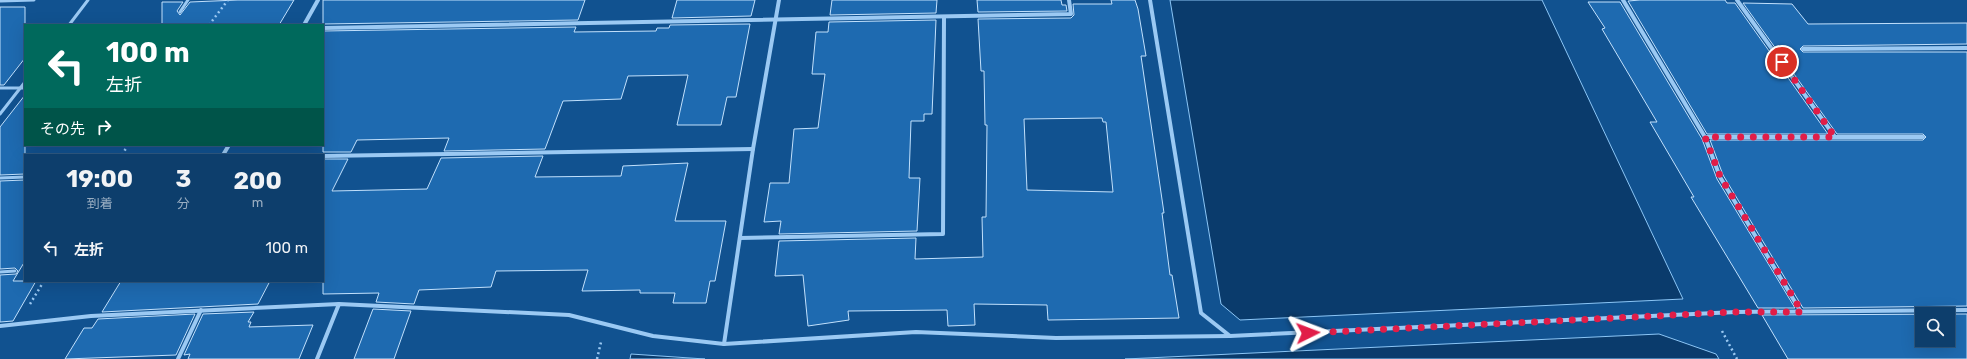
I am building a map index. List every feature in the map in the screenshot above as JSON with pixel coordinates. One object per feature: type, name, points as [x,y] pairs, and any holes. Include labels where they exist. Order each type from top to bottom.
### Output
[{"type":"street","points":[[305,24],[318,0]]},
{"type":"street","points":[[724,344],[753,149],[779,0]]},
{"type":"street","points":[[324,28],[1071,14],[1070,0]]},
{"type":"street","points":[[1150,0],[1201,313],[1230,336]]},
{"type":"street","points":[[1623,0],[1705,137],[1720,176],[1802,312]]},
{"type":"street","points":[[1737,0],[1835,137]]},
{"type":"street","points":[[740,238],[943,234],[944,17]]},
{"type":"street","points":[[1803,49],[1967,48]]},
{"type":"street","points":[[1705,137],[1923,137]]},
{"type":"street","points":[[324,156],[753,149]]},
{"type":"street","points":[[0,326],[91,316],[339,304],[569,315],[653,336],[724,344],[916,332],[1056,338],[1230,336],[1712,314],[1967,310]]},
{"type":"street","points":[[317,359],[339,304]]},
{"type":"street","points":[[178,359],[201,310]]},
{"type":"lane","points":[[0,1],[34,0]]},
{"type":"lane","points":[[70,24],[88,0]]},
{"type":"lane","points":[[180,12],[188,0]]},
{"type":"lane","points":[[0,114],[24,84]]},
{"type":"lane","points":[[0,88],[21,88]]},
{"type":"lane","points":[[0,178],[24,177]]},
{"type":"lane","points":[[0,272],[15,270]]},
{"type":"path","points":[[210,24],[228,0]]},
{"type":"path","points":[[1712,314],[1737,359]]},
{"type":"water","points":[[1170,0],[1542,0],[1683,299],[1240,320],[1221,304]]},
{"type":"water","points":[[1659,334],[1716,354],[1719,359],[1125,359]]},
{"type":"water","points":[[631,354],[705,359],[630,359]]},
{"type":"building","points":[[294,0],[280,24],[162,24],[162,2],[183,2],[177,11],[180,15],[190,2]]},
{"type":"building","points":[[323,0],[585,0],[578,20],[323,24]]},
{"type":"building","points":[[677,0],[755,0],[751,16],[672,18]]},
{"type":"building","points":[[832,0],[937,0],[936,13],[830,15]]},
{"type":"building","points":[[977,0],[1061,0],[1062,5],[1066,5],[1067,11],[978,12]]},
{"type":"building","points":[[1111,0],[1135,0],[1138,9],[1146,56],[1141,56],[1164,213],[1162,213],[1170,275],[1172,275],[1179,318],[1048,320],[1047,305],[974,304],[975,325],[948,326],[947,310],[848,311],[849,320],[808,326],[803,275],[775,276],[779,241],[916,238],[915,259],[983,257],[982,217],[986,217],[987,125],[985,125],[984,71],[981,71],[978,19],[1071,18],[1074,15],[1073,4],[1112,4]],"holes":[[[1102,118],[1103,122],[1106,122],[1113,192],[1027,190],[1024,119]]]},
{"type":"building","points":[[1725,0],[1727,3],[1735,3],[1828,134],[1707,134],[1628,1]]},
{"type":"building","points":[[1588,2],[1620,2],[1702,139],[1717,179],[1795,308],[1758,308],[1691,197],[1694,197],[1650,122],[1657,122],[1602,29],[1605,28]]},
{"type":"building","points":[[1743,3],[1792,4],[1808,24],[1967,23],[1967,44],[1803,46],[1800,49],[1803,52],[1967,52],[1967,306],[1803,308],[1723,175],[1710,140],[1923,140],[1926,137],[1923,134],[1837,134]]},
{"type":"building","points":[[0,7],[25,7],[24,59],[4,85],[0,85]]},
{"type":"building","points":[[936,20],[932,114],[924,114],[924,121],[911,121],[909,178],[920,178],[917,231],[779,234],[781,221],[764,222],[770,183],[789,183],[794,129],[818,128],[825,74],[812,74],[816,32],[828,32],[829,22]]},
{"type":"building","points":[[750,24],[736,97],[727,97],[721,125],[677,125],[688,75],[628,76],[621,99],[563,101],[545,149],[444,151],[449,138],[357,140],[351,152],[323,152],[324,31],[576,27],[574,32],[656,31],[657,28],[669,28],[670,25]]},
{"type":"building","points":[[24,96],[24,174],[0,175],[0,127]]},
{"type":"building","points":[[543,156],[535,177],[621,176],[623,166],[688,163],[675,221],[726,221],[715,281],[710,281],[706,303],[673,303],[675,293],[640,293],[640,290],[582,291],[588,270],[496,271],[491,287],[419,290],[414,304],[376,302],[379,293],[323,294],[324,159],[348,159],[332,191],[427,189],[441,158]]},
{"type":"building","points":[[24,180],[24,263],[13,281],[35,282],[13,321],[0,322],[0,275],[16,274],[18,271],[15,268],[0,269],[0,181]]},
{"type":"building","points":[[120,282],[269,282],[258,304],[102,312]]},
{"type":"building","points":[[373,309],[411,311],[394,359],[354,359]]},
{"type":"building","points":[[254,312],[248,322],[251,322],[249,327],[313,325],[299,359],[188,359],[190,354],[184,355],[203,314]]},
{"type":"building","points":[[195,314],[176,355],[65,359],[84,328],[92,328],[98,319]]},
{"type":"building","points":[[1915,314],[1915,347],[1955,347],[1955,314],[1967,314],[1967,359],[1788,359],[1762,315]]},
{"type":"route","points":[[1308,333],[1736,312],[1802,312],[1720,176],[1705,137],[1835,137],[1782,62]]}]
